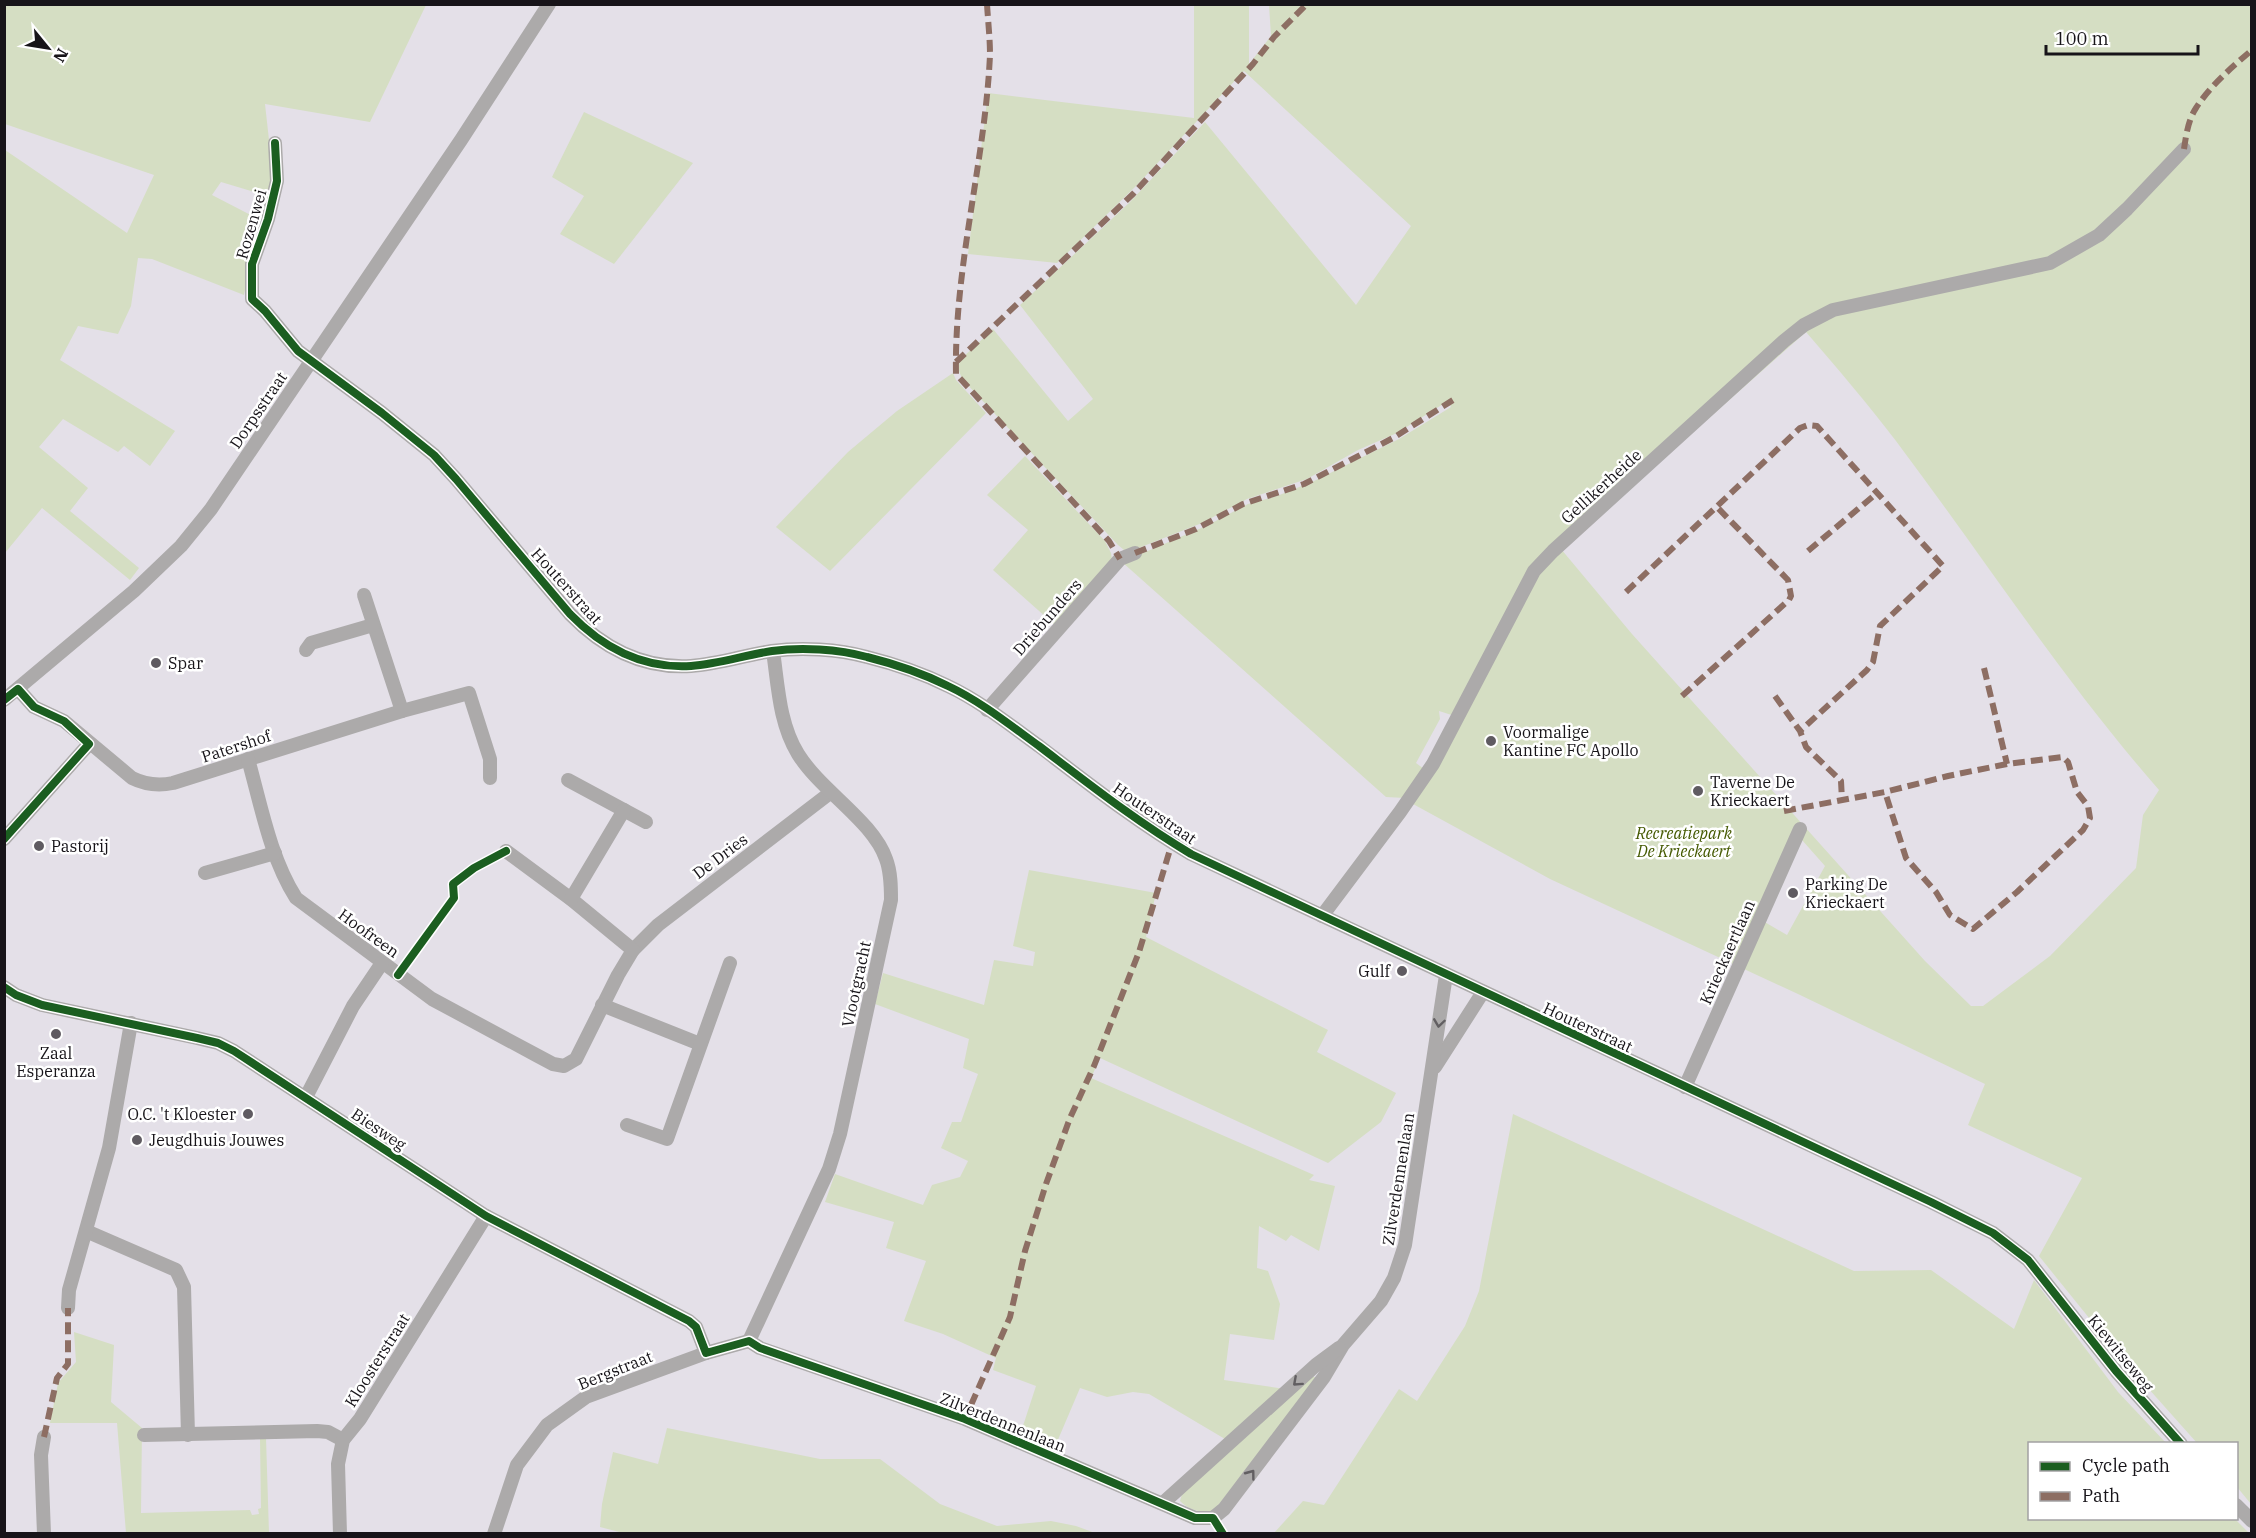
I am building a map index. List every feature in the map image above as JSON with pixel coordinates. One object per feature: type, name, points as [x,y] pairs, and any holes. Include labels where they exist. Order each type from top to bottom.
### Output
[{"type":"street","name":"Dorpsstraat","points":[[4,700],[134,591],[181,546],[211,509],[461,140],[549,4]]},
{"type":"street","name":"Rozenwei","points":[[274,143],[277,181],[268,219],[252,264],[252,299],[298,351],[311,362]]},
{"type":"street","name":"Gellikerheide","points":[[1323,916],[1400,813],[1433,764],[1534,571],[1553,551],[1784,341],[1804,325],[1833,310],[2050,263],[2099,235],[2184,149]]},
{"type":"street","name":"Houterstraat","points":[[311,362],[382,413],[434,455],[570,614],[587,632],[605,644],[628,656],[666,665],[691,666],[773,651],[824,651],[873,658],[910,669],[950,686],[987,710],[1164,838],[1191,854],[1971,1221],[2019,1251],[2043,1276]]},
{"type":"street","name":"Driebunders","points":[[987,710],[1120,559],[1135,553]]},
{"type":"street","points":[[364,595],[402,711]]},
{"type":"street","points":[[306,650],[311,643],[373,625]]},
{"type":"street","name":"Vlootgracht","points":[[749,1341],[829,1168],[840,1134],[891,900],[890,876],[881,847],[868,830],[810,773],[796,751],[785,726],[773,651]]},
{"type":"street","name":"Patershof","points":[[18,689],[34,707],[64,721],[132,778],[141,783],[159,786],[402,711],[469,693],[490,759],[490,778]]},
{"type":"street","points":[[4,840],[89,744]]},
{"type":"street","name":"Hoofreen","points":[[248,759],[285,881],[296,898],[432,999],[553,1064],[564,1066]]},
{"type":"street","points":[[568,780],[645,822]]},
{"type":"street","name":"De Dries","points":[[564,1066],[576,1059],[602,1005],[633,950],[658,925],[830,793]]},
{"type":"street","points":[[571,899],[624,810]]},
{"type":"street","name":"Krieckaertlaan","points":[[1685,1087],[1800,829]]},
{"type":"street","points":[[506,851],[571,899],[633,950]]},
{"type":"street","points":[[205,873],[275,852]]},
{"type":"street","points":[[306,1097],[353,1006],[382,963]]},
{"type":"street","points":[[627,1125],[668,1138],[730,963]]},
{"type":"street","name":"Zilverdennenlaan","points":[[749,1341],[760,1348],[965,1419],[1195,1518],[1213,1518],[1224,1509],[1324,1377],[1343,1345],[1381,1301],[1394,1278],[1406,1245],[1446,975]]},
{"type":"street","name":"Biesweg","points":[[4,987],[16,995],[42,1005],[218,1043],[234,1051],[486,1216],[689,1321],[696,1327],[706,1353]]},
{"type":"street","name":"Zilverdennenlaan","points":[[1433,1072],[1483,992]]},
{"type":"street","points":[[602,1005],[700,1044]]},
{"type":"street","points":[[68,1308],[69,1290],[109,1148],[131,1023]]},
{"type":"street","name":"Kloosterstraat","points":[[340,1533],[338,1464],[343,1440],[360,1419],[486,1216]]},
{"type":"street","points":[[86,1231],[176,1270],[184,1287],[188,1435]]},
{"type":"street","name":"Kiewitseweg","points":[[2043,1276],[2116,1371],[2180,1442]]},
{"type":"street","name":"Bergstraat","points":[[494,1533],[517,1465],[547,1425],[586,1397],[706,1353],[749,1341]]},
{"type":"street","name":"Zilverdennenlaan","points":[[1162,1503],[1316,1365],[1343,1345]]},
{"type":"street","points":[[144,1435],[317,1431],[328,1432],[343,1440]]},
{"type":"street","points":[[44,1437],[41,1455],[44,1533]]},
{"type":"street","points":[[2238,1507],[2252,1521]]},
{"type":"green space","points":[[4,5],[426,5],[370,122],[265,104],[274,185],[271,197],[221,182],[212,195],[264,222],[254,247],[244,295],[152,259],[138,258],[131,306],[118,334],[78,326],[60,360],[175,431],[150,466],[124,446],[118,452],[63,419],[39,447],[88,488],[70,511],[139,568],[130,580],[42,508],[5,553],[5,150],[127,233],[154,175],[5,124]]},
{"type":"green space","name":"Recreatiepark De Krieckaert","points":[[1194,5],[1249,5],[1249,64],[1271,36],[1269,5],[2251,5],[2251,1504],[2238,1488],[2238,1442],[2196,1442],[2123,1360],[2039,1256],[2082,1178],[1968,1125],[1985,1084],[1550,879],[1413,804],[1461,718],[1439,711],[1440,719],[1416,763],[1424,769],[1405,798],[1386,797],[1122,562],[1206,526],[1248,504],[1277,496],[1314,481],[1399,439],[1451,407],[1448,401],[1397,433],[1358,450],[1307,479],[1247,499],[1202,523],[1136,549],[1124,550],[963,380],[959,370],[961,359],[993,329],[1068,421],[1093,399],[1020,305],[1129,203],[1205,122],[1356,305],[1411,226],[1244,71],[1135,187],[1057,263],[968,254],[988,93],[1194,118]],"holes":[[[1806,332],[1852,386],[1929,485],[2090,706],[2159,790],[2143,815],[2136,868],[2050,956],[1983,1006],[1971,1006],[1925,961],[1632,634],[1561,549]],[[1802,840],[1825,866],[1787,935],[1763,921]]]},
{"type":"green space","points":[[584,112],[693,163],[614,264],[560,234],[584,196],[552,177]]},
{"type":"green space","points":[[953,373],[956,380],[986,413],[830,571],[776,527],[848,452],[897,411]]},
{"type":"green space","points":[[1025,456],[1105,541],[1111,553],[1112,560],[1056,626],[993,570],[1028,530],[987,495]]},
{"type":"green space","points":[[1029,870],[1156,893],[1146,937],[1328,1030],[1317,1052],[1396,1093],[1381,1122],[1328,1163],[1100,1058],[1091,1078],[1314,1175],[1309,1180],[1335,1186],[1319,1251],[1291,1235],[1286,1241],[1259,1226],[1257,1268],[1268,1271],[1280,1304],[1274,1340],[1230,1334],[1224,1380],[1285,1389],[1225,1439],[1149,1394],[1133,1392],[1107,1397],[1080,1388],[1054,1449],[1020,1435],[1036,1386],[993,1370],[996,1358],[943,1334],[904,1321],[926,1261],[886,1248],[894,1222],[825,1202],[835,1174],[923,1205],[932,1185],[960,1177],[968,1161],[941,1148],[952,1122],[961,1122],[978,1074],[963,1068],[969,1039],[875,1004],[883,973],[984,1005],[994,960],[1033,966],[1035,952],[1013,946]]},
{"type":"green space","points":[[1513,1114],[1854,1271],[1931,1270],[2014,1329],[2034,1280],[2118,1392],[2165,1442],[2028,1442],[2028,1520],[2236,1520],[2249,1533],[1274,1533],[1303,1501],[1324,1505],[1399,1389],[1417,1401],[1465,1326],[1479,1291]]},
{"type":"green space","points":[[74,1332],[114,1345],[111,1402],[142,1428],[141,1513],[250,1510],[252,1515],[259,1514],[258,1509],[261,1508],[260,1438],[266,1438],[269,1533],[126,1533],[117,1423],[50,1423],[58,1383],[76,1362]]},
{"type":"green space","points":[[1313,1376],[1316,1378],[1214,1511],[1196,1511],[1180,1501],[1182,1494]]},
{"type":"green space","points":[[667,1428],[820,1459],[880,1459],[940,1504],[997,1526],[1051,1521],[1095,1533],[627,1534],[600,1527],[602,1504],[613,1452],[658,1464]]},
{"type":"marked path","points":[[987,4],[990,55],[987,95],[960,294],[956,374],[1109,541],[1120,559]]},
{"type":"marked path","points":[[956,362],[1133,194],[1253,64],[1274,37],[1307,4]]},
{"type":"marked path","points":[[2184,149],[2189,123],[2196,108],[2215,84],[2252,50]]},
{"type":"marked path","points":[[1135,553],[1196,529],[1243,504],[1304,484],[1393,438],[1453,400]]},
{"type":"marked path","points":[[1626,592],[1800,428],[1808,425],[1817,426],[1943,566],[1880,626],[1873,662],[1867,670],[1800,731]]},
{"type":"marked path","points":[[1808,551],[1877,493]]},
{"type":"marked path","points":[[1682,696],[1791,596],[1788,580],[1716,506]]},
{"type":"marked path","points":[[1984,668],[2007,764]]},
{"type":"marked path","points":[[1775,696],[1800,731],[1806,747],[1841,781],[1842,800]]},
{"type":"marked path","points":[[1784,811],[1885,792],[2007,764],[2063,757],[2068,762],[2077,792],[2088,806],[2090,818],[2083,830],[2017,892],[1973,929],[1950,915],[1936,892],[1906,858],[1885,792]]},
{"type":"marked path","points":[[971,1405],[1010,1317],[1025,1251],[1046,1184],[1070,1118],[1094,1066],[1139,952],[1172,843]]},
{"type":"marked path","points":[[44,1437],[57,1378],[68,1364],[68,1308]]},
{"type":"cycle path","points":[[275,143],[277,181],[268,219],[252,264],[252,299],[298,351],[434,455],[570,614],[596,637],[640,660],[673,666],[701,665],[795,649],[844,652],[908,669],[960,692],[1006,722],[1132,816],[1191,854],[1993,1233],[2028,1260],[2116,1371],[2179,1442]]},
{"type":"cycle path","points":[[4,700],[18,689],[34,707],[64,721],[89,744],[4,839]]},
{"type":"cycle path","points":[[398,975],[454,898],[453,884],[474,868],[506,851]]},
{"type":"cycle path","points":[[4,987],[16,995],[42,1005],[218,1043],[234,1051],[486,1216],[689,1321],[696,1327],[706,1353],[749,1341],[760,1348],[965,1419],[1195,1518],[1213,1518],[1223,1534]]},
{"type":"place","name":"Spar","points":[[156,663]]},
{"type":"place","name":"Voormalige Kantine FC Apollo","points":[[1491,741]]},
{"type":"place","name":"Taverne De Krieckaert","points":[[1698,791]]},
{"type":"place","name":"Pastorij","points":[[39,846]]},
{"type":"place","name":"Parking De Krieckaert","points":[[1793,893]]},
{"type":"place","name":"Gulf","points":[[1402,971]]},
{"type":"place","name":"Zaal Esperanza","points":[[56,1034]]},
{"type":"place","name":"O.C. 't Kloester","points":[[248,1114]]},
{"type":"place","name":"Jeugdhuis Jouwes","points":[[137,1140]]}]
